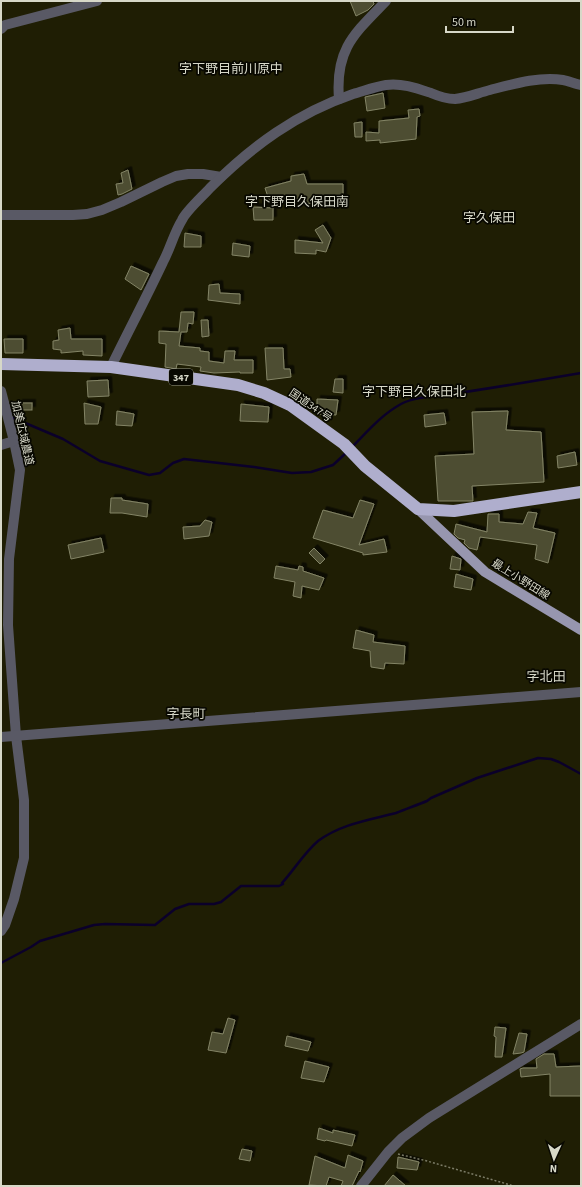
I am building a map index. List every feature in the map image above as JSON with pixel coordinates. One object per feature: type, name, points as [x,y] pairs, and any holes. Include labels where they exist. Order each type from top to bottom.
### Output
[{"type":"highway","name":"国道347号","points":[[1,364],[111,367],[238,385],[264,393],[290,405],[344,444],[365,466],[418,509]]},
{"type":"highway","points":[[418,509],[454,511],[581,492]]},
{"type":"main road","name":"最上小野田線","points":[[418,509],[485,572],[581,630]]},
{"type":"street","points":[[1,29],[5,25],[97,1]]},
{"type":"street","points":[[339,99],[338,87],[340,68],[345,50],[358,30],[386,1]]},
{"type":"street","points":[[111,367],[163,262],[182,219],[221,177],[248,153],[279,130],[319,107],[374,87],[398,84],[452,99],[466,98],[503,87],[536,80],[564,80],[581,85]]},
{"type":"street","points":[[1,215],[87,214],[102,210],[121,202],[176,176],[203,174],[221,177]]},
{"type":"street","name":"加美広域農道","points":[[1,391],[20,470],[9,559],[8,625],[16,736],[24,800],[24,858],[14,899],[5,925],[1,931]]},
{"type":"street","points":[[1,445],[14,441]]},
{"type":"street","points":[[1,737],[581,692]]},
{"type":"street","points":[[362,1186],[388,1152],[402,1138],[429,1118],[581,1024]]},
{"type":"path","points":[[388,1152],[427,1161],[514,1186]]},
{"type":"building","points":[[350,1],[373,1],[374,4],[368,10],[356,16]]},
{"type":"building","points":[[383,93],[385,108],[367,111],[365,97]]},
{"type":"building","points":[[419,109],[420,116],[417,117],[416,139],[380,143],[380,140],[366,141],[366,132],[379,133],[379,121],[409,118],[408,110]]},
{"type":"building","points":[[362,122],[362,137],[355,137],[354,123]]},
{"type":"building","points":[[128,170],[132,189],[118,195],[116,184],[123,183],[121,173]]},
{"type":"building","points":[[304,174],[307,184],[343,184],[343,201],[302,204],[301,199],[288,198],[269,200],[265,188],[291,181],[291,176]]},
{"type":"building","points":[[253,207],[273,208],[273,220],[254,220]]},
{"type":"building","points":[[323,225],[331,238],[326,252],[316,250],[316,254],[295,253],[295,240],[323,243],[315,230]]},
{"type":"building","points":[[185,233],[201,236],[201,247],[184,247]]},
{"type":"building","points":[[233,243],[250,246],[249,257],[232,255]]},
{"type":"building","points":[[131,266],[149,274],[141,290],[125,279]]},
{"type":"building","points":[[219,284],[220,293],[240,294],[240,304],[208,300],[209,285]]},
{"type":"building","points":[[181,312],[194,312],[193,324],[188,323],[187,332],[181,332],[179,346],[200,348],[200,351],[209,352],[209,361],[224,363],[225,351],[235,351],[234,360],[253,360],[253,373],[214,373],[200,371],[201,367],[177,364],[176,369],[165,367],[166,344],[159,343],[159,331],[179,332]]},
{"type":"building","points":[[201,320],[208,320],[209,336],[202,337]]},
{"type":"building","points":[[70,328],[71,339],[102,339],[102,356],[83,355],[83,351],[61,353],[61,350],[53,349],[53,341],[59,340],[58,330]]},
{"type":"building","points":[[4,339],[23,339],[23,353],[5,353]]},
{"type":"building","points":[[265,348],[283,348],[284,369],[290,369],[291,377],[267,380]]},
{"type":"building","points":[[335,379],[343,379],[343,393],[333,392]]},
{"type":"building","points":[[108,380],[109,396],[88,397],[87,381]]},
{"type":"building","points":[[317,399],[338,400],[336,415],[317,414]]},
{"type":"building","points":[[19,403],[32,403],[32,410],[19,410]]},
{"type":"building","points":[[84,403],[101,407],[98,424],[85,424]]},
{"type":"building","points":[[241,404],[269,407],[268,422],[240,421]]},
{"type":"building","points":[[117,411],[134,414],[132,426],[116,425]]},
{"type":"building","points":[[508,411],[506,430],[541,432],[544,482],[472,486],[473,501],[438,501],[435,456],[474,454],[472,412]]},
{"type":"building","points":[[444,413],[446,424],[425,427],[424,415]]},
{"type":"building","points":[[575,452],[577,465],[558,468],[557,456]]},
{"type":"building","points":[[111,498],[122,498],[122,500],[148,504],[147,517],[122,513],[110,513]]},
{"type":"building","points":[[360,500],[374,504],[359,545],[384,539],[387,552],[363,555],[363,553],[313,538],[323,510],[353,518]]},
{"type":"building","points":[[528,512],[537,513],[533,528],[555,533],[548,563],[535,559],[537,545],[480,537],[477,550],[469,548],[464,543],[465,540],[458,538],[454,534],[456,524],[487,532],[488,514],[499,514],[499,522],[523,524]]},
{"type":"building","points":[[205,520],[212,522],[209,536],[184,539],[183,527],[200,526]]},
{"type":"building","points":[[101,538],[104,552],[71,559],[68,545]]},
{"type":"building","points":[[314,548],[325,559],[320,564],[309,553]]},
{"type":"building","points":[[452,556],[461,559],[460,570],[450,569]]},
{"type":"building","points":[[276,566],[298,570],[299,566],[303,567],[303,571],[324,578],[319,590],[302,586],[301,598],[293,596],[295,582],[274,578]]},
{"type":"building","points":[[456,574],[473,579],[471,590],[454,587]]},
{"type":"building","points":[[356,630],[374,635],[373,642],[405,646],[404,664],[385,663],[384,669],[371,667],[370,651],[353,648]]},
{"type":"building","points":[[228,1018],[235,1020],[226,1053],[208,1050],[212,1032],[223,1034]]},
{"type":"building","points":[[495,1027],[506,1028],[502,1057],[495,1057]]},
{"type":"building","points":[[519,1033],[527,1034],[524,1052],[513,1054]]},
{"type":"building","points":[[287,1036],[311,1042],[308,1051],[285,1046]]},
{"type":"building","points":[[544,1054],[554,1054],[556,1067],[581,1066],[581,1096],[550,1096],[550,1074],[521,1077],[520,1069],[537,1068],[536,1059]]},
{"type":"building","points":[[305,1061],[329,1067],[324,1082],[301,1078]]},
{"type":"building","points":[[319,1128],[333,1133],[333,1130],[355,1135],[352,1146],[317,1139]]},
{"type":"building","points":[[242,1149],[252,1151],[250,1161],[239,1159]]},
{"type":"building","points":[[348,1155],[363,1161],[360,1172],[359,1171],[352,1186],[341,1186],[343,1181],[329,1177],[326,1186],[309,1185],[315,1156],[345,1168]]},
{"type":"building","points":[[398,1157],[419,1162],[417,1170],[397,1168]]},
{"type":"building","points":[[393,1175],[406,1186],[384,1186]]},
{"type":"waterway","points":[[351,448],[394,408],[407,401],[581,373]]},
{"type":"waterway","points":[[11,417],[63,439],[100,461],[149,475],[160,473],[173,463],[184,459],[292,473],[311,472],[333,465],[346,453]]},
{"type":"waterway","points":[[1,963],[40,941],[94,925],[155,925],[175,909],[189,904],[214,904],[221,902],[241,886],[279,886],[283,884],[282,883],[318,841],[336,830],[356,823],[396,813],[427,801],[477,778],[538,758],[551,759],[581,774]]},
{"type":"district","name":"字下野目前川原中","points":[[231,68]]},
{"type":"district","name":"字下野目久保田南","points":[[297,201]]},
{"type":"district","name":"字久保田","points":[[489,217]]},
{"type":"district","name":"字下野目久保田北","points":[[414,391]]},
{"type":"district","name":"字北田","points":[[546,676]]},
{"type":"district","name":"字長町","points":[[186,713]]}]
